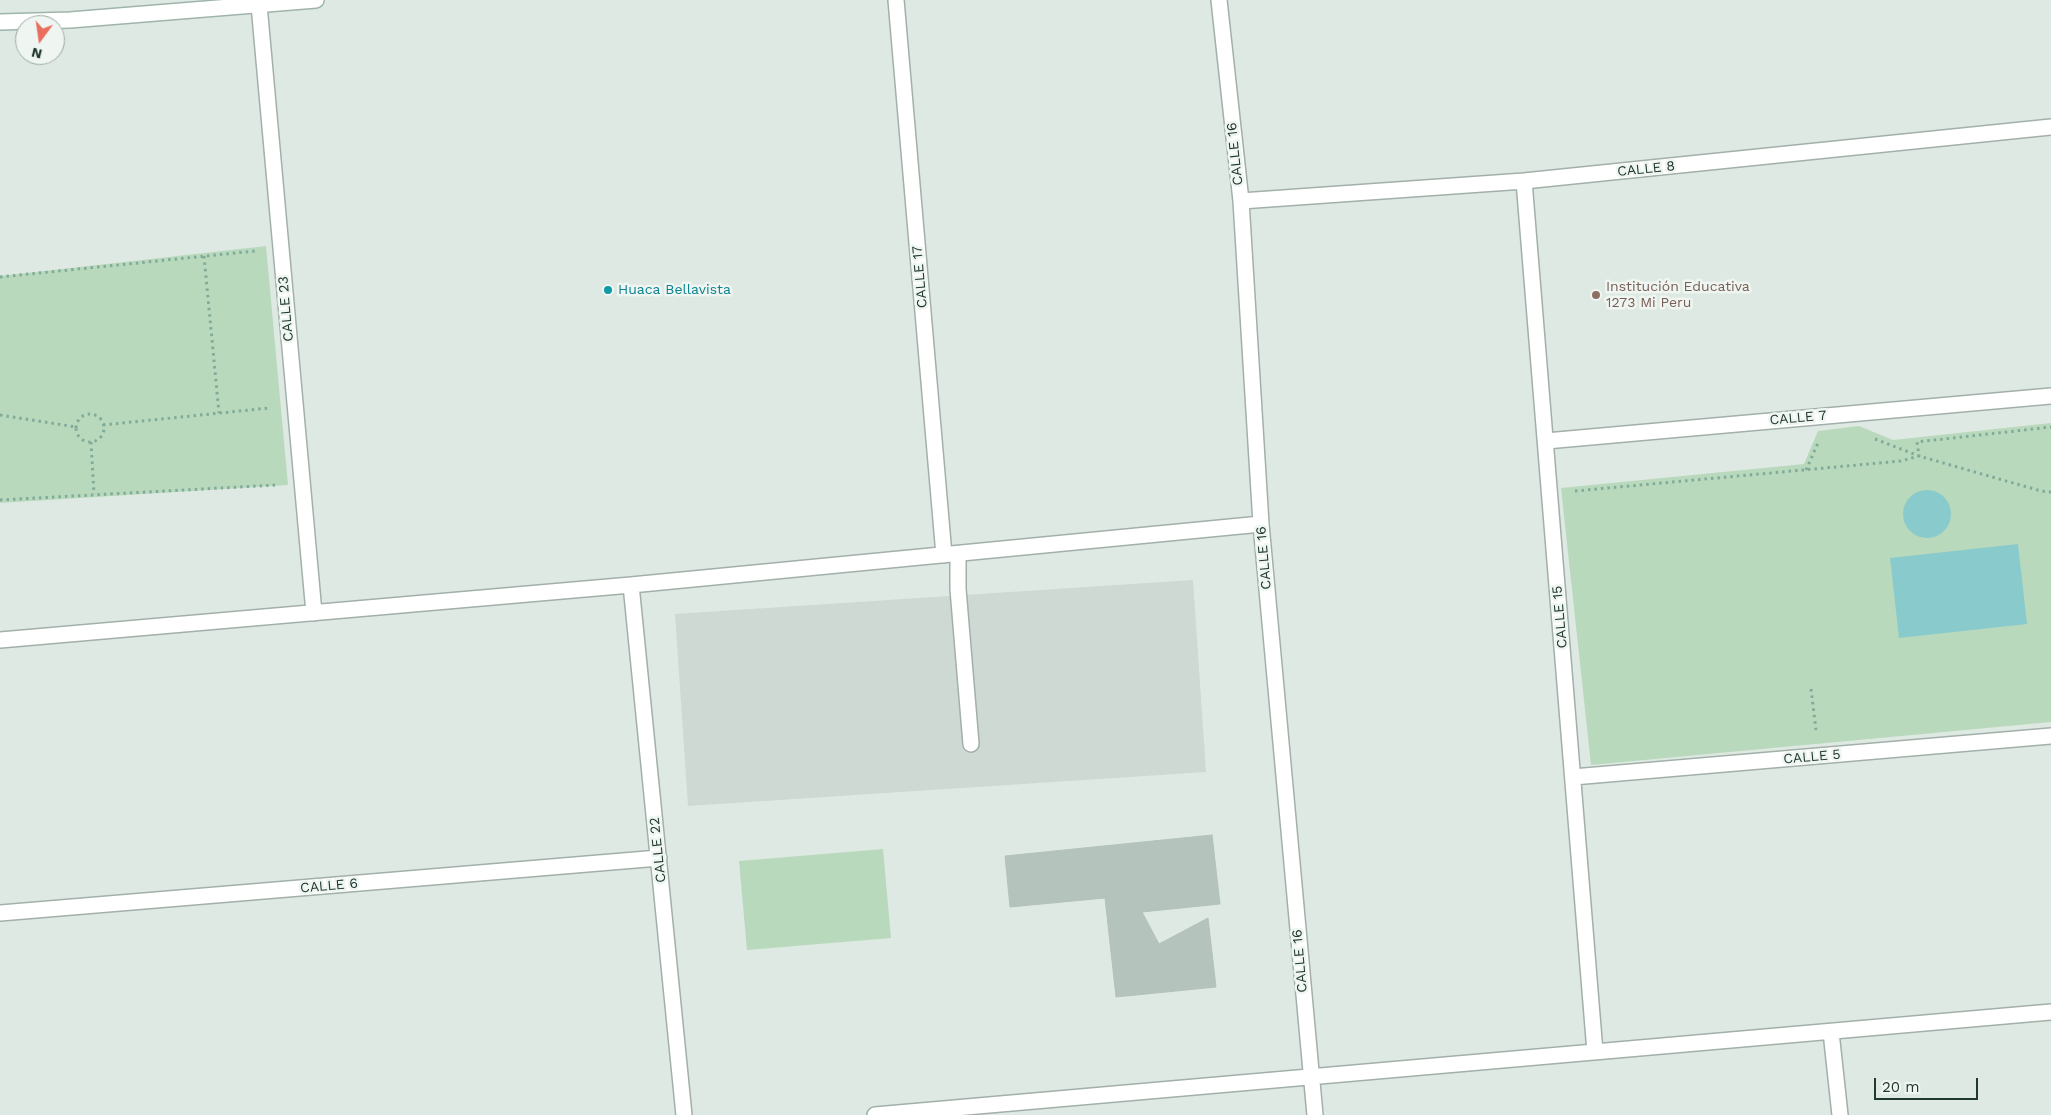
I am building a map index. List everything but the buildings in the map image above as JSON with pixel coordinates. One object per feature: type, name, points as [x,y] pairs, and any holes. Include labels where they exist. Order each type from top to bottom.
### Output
[{"type":"street","points":[[0,22],[70,20],[316,0]]},
{"type":"street","name":"CALLE 17","points":[[896,0],[951,554],[958,589],[971,744]]},
{"type":"street","name":"CALLE 16","points":[[1219,0],[1241,201],[1261,524],[1315,1115]]},
{"type":"street","name":"CALLE 23","points":[[259,5],[314,613]]},
{"type":"street","name":"CALLE 8","points":[[1241,201],[1524,181],[2051,127]]},
{"type":"street","name":"CALLE 15","points":[[1524,181],[1595,1052]]},
{"type":"street","name":"CALLE 7","points":[[1546,441],[2051,396]]},
{"type":"street","points":[[0,640],[631,585],[1261,524]]},
{"type":"street","name":"CALLE 22","points":[[631,585],[684,1115]]},
{"type":"street","name":"CALLE 5","points":[[1573,777],[2051,736]]},
{"type":"street","name":"CALLE 6","points":[[0,913],[658,858]]},
{"type":"street","points":[[875,1115],[1045,1108],[1311,1077],[2051,1012]]},
{"type":"street","points":[[1831,1032],[1840,1115]]},
{"type":"path","points":[[0,277],[260,251]]},
{"type":"path","points":[[204,256],[219,413]]},
{"type":"path","points":[[104,425],[295,405]]},
{"type":"path","points":[[89,414],[98,417],[104,425],[103,433],[98,439],[90,442],[83,441],[77,434],[76,427],[80,418],[89,414]]},
{"type":"path","points":[[0,415],[76,427]]},
{"type":"path","points":[[1919,456],[1917,442],[2051,427]]},
{"type":"path","points":[[1806,470],[1822,434]]},
{"type":"path","points":[[1867,436],[1919,456],[2041,491],[2051,492]]},
{"type":"path","points":[[90,442],[94,494]]},
{"type":"path","points":[[1570,492],[1901,462],[1919,456]]},
{"type":"path","points":[[0,500],[283,485]]},
{"type":"path","points":[[1811,689],[1818,738]]},
{"type":"shaded area","points":[[1193,580],[1206,772],[688,806],[675,614]]},
{"type":"green space","points":[[266,246],[288,485],[0,503],[0,276]]},
{"type":"green space","points":[[2051,423],[2051,722],[1591,765],[1561,488],[1804,464],[1818,431],[1859,426],[1893,440]]},
{"type":"green space","points":[[883,849],[891,938],[747,950],[739,861]]},
{"type":"water","points":[[1922,490],[1932,490],[1941,494],[1947,500],[1950,505],[1950,523],[1941,534],[1932,538],[1922,538],[1913,534],[1907,528],[1903,519],[1903,509],[1907,500],[1913,494]]},
{"type":"water","points":[[2018,544],[2027,624],[1899,638],[1890,558]]},
{"type":"place","name":"Huaca Bellavista","points":[[608,290]]},
{"type":"place","name":"Institución Educativa 1273 Mi Peru","points":[[1596,295]]}]
